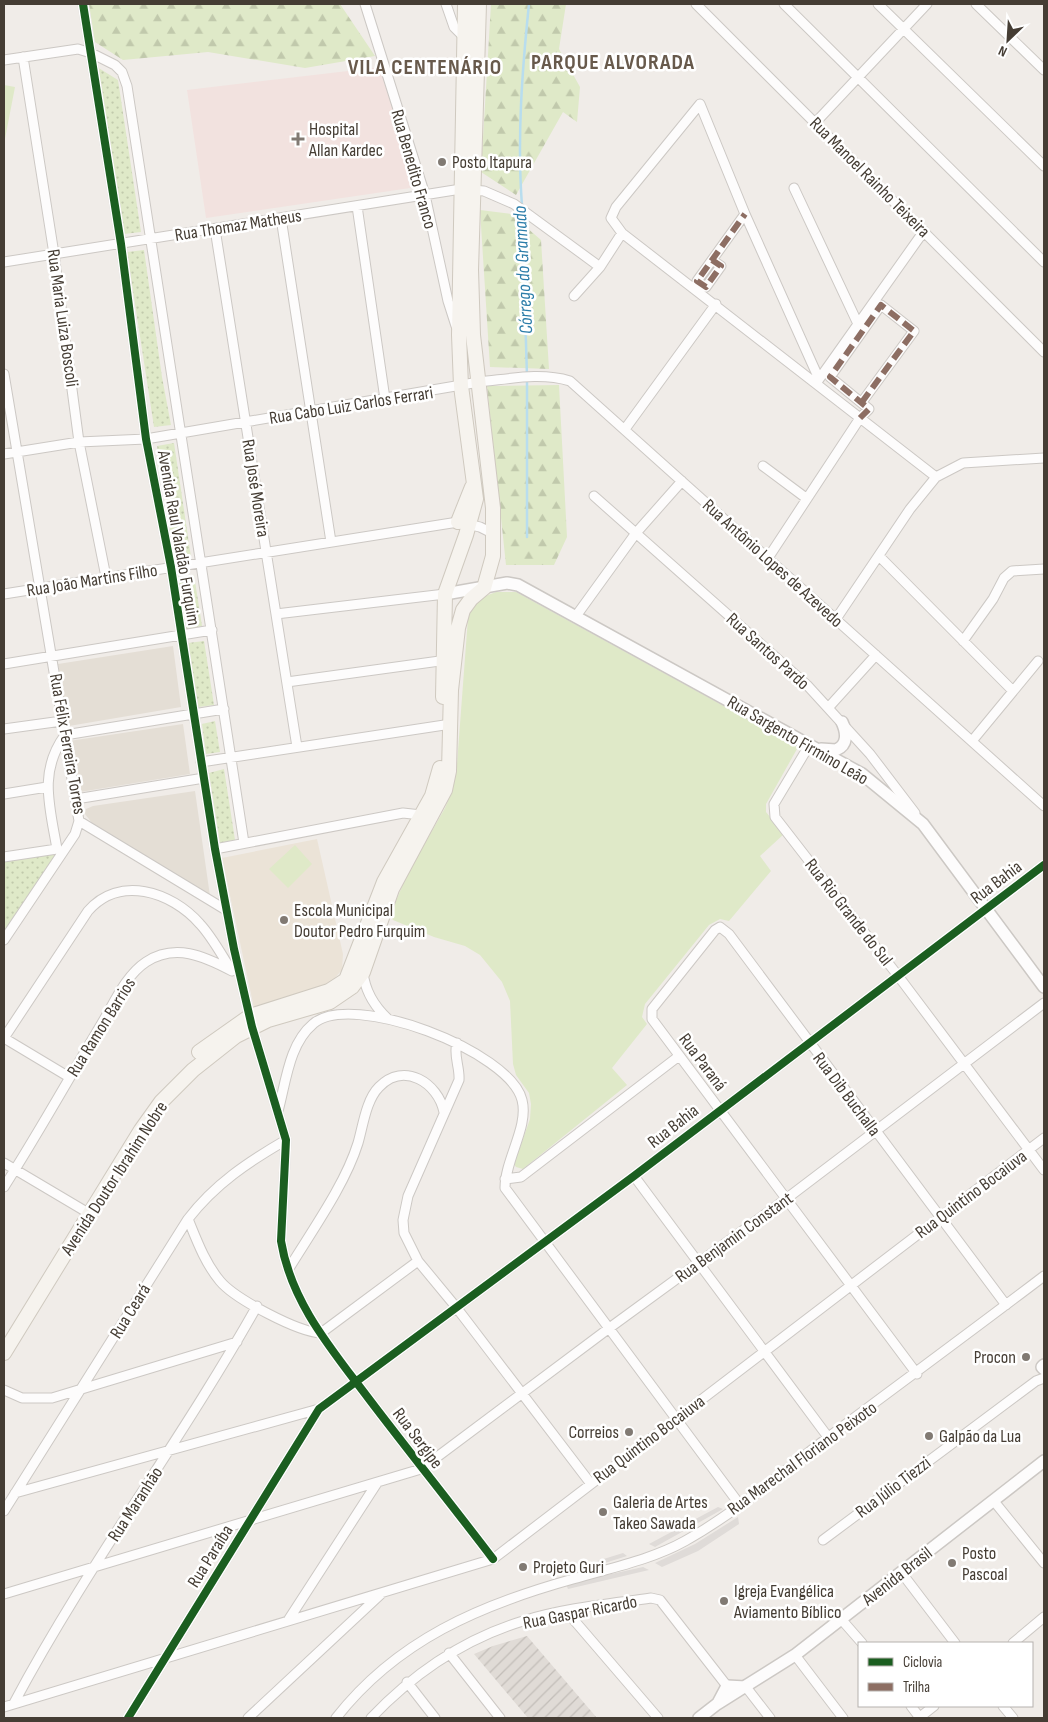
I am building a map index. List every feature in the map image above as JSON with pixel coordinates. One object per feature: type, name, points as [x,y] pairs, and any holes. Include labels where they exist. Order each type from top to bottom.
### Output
[{"type":"main road","points":[[361,968],[384,882],[438,782],[446,725],[449,660],[445,594],[460,526],[476,499],[460,386],[466,335],[465,4]]},
{"type":"main road","points":[[467,189],[478,4]]},
{"type":"main road","points":[[449,660],[463,610],[471,599],[484,588],[493,556],[494,508],[479,382],[466,335]]},
{"type":"main road","points":[[251,1022],[329,991],[340,991],[352,987],[392,889],[445,790],[449,771],[446,725]]},
{"type":"main road","points":[[251,1022],[319,1012],[340,991]]},
{"type":"main road","name":"Avenida Doutor Ibrahim Nobre","points":[[4,1354],[155,1095],[215,1038],[251,1022]]},
{"type":"main road","name":"Avenida Doutor Ibrahim Nobre","points":[[4,1336],[86,1212]]},
{"type":"street","points":[[4,60],[78,49],[91,52],[82,4]]},
{"type":"street","name":"Rua Benedito Franco","points":[[365,4],[425,195],[448,301],[466,335]]},
{"type":"street","points":[[446,4],[454,27],[464,37]]},
{"type":"street","points":[[784,4],[1044,262]]},
{"type":"street","points":[[878,4],[1044,166]]},
{"type":"street","points":[[815,123],[927,4]]},
{"type":"street","points":[[976,4],[1044,70]]},
{"type":"street","name":"Rua Manoel Rainho Teixeira","points":[[699,5],[1044,352]]},
{"type":"street","name":"Avenida Raul Valadão Furquim","points":[[91,52],[115,65],[122,72],[127,86],[244,842]]},
{"type":"street","name":"Avenida Raul Valadão Furquim","points":[[91,52],[121,244],[146,438],[171,567],[215,849],[241,984],[286,1140]]},
{"type":"street","name":"Rua Maria Luiza Boscoli","points":[[23,58],[54,254],[79,442],[106,578]]},
{"type":"street","points":[[818,381],[745,214],[700,104],[616,207],[611,218],[622,233],[818,381],[860,418],[936,477]]},
{"type":"street","points":[[794,188],[858,324]]},
{"type":"street","points":[[467,189],[484,191],[514,204],[600,267]]},
{"type":"street","name":"Rua Thomaz Matheus","points":[[4,262],[467,189]]},
{"type":"street","points":[[357,206],[385,400]]},
{"type":"street","points":[[712,260],[745,214]]},
{"type":"street","points":[[281,218],[331,542]]},
{"type":"street","name":"Rua José Moreira","points":[[215,229],[297,748]]},
{"type":"street","points":[[818,381],[924,231]]},
{"type":"street","points":[[574,296],[600,267],[622,233]]},
{"type":"street","points":[[624,430],[716,304]]},
{"type":"street","points":[[768,558],[806,498],[860,418],[869,408],[830,378],[881,304],[914,331],[862,402]]},
{"type":"street","name":"Rua Félix Ferreira Torres","points":[[4,374],[79,821],[226,910]]},
{"type":"street","name":"Rua Antônio Lopes de Azevedo","points":[[479,382],[527,376],[555,376],[570,381],[1044,806]]},
{"type":"street","name":"Rua Cabo Luiz Carlos Ferrari","points":[[4,454],[79,442],[146,438],[385,400],[479,382]]},
{"type":"street","points":[[836,619],[936,477],[963,463],[1044,458]]},
{"type":"street","points":[[763,466],[806,498]]},
{"type":"street","points":[[576,616],[636,533],[682,481]]},
{"type":"street","name":"Rua Santos Pardo","points":[[594,496],[807,686],[842,722],[923,824]]},
{"type":"street","points":[[460,526],[492,533]]},
{"type":"street","name":"Rua João Martins Filho","points":[[4,594],[331,542],[460,526]]},
{"type":"street","points":[[879,556],[1013,691]]},
{"type":"street","points":[[963,641],[993,599],[1004,578],[1012,571],[1044,569]]},
{"type":"street","name":"Rua Sargento Firmino Leão","points":[[445,594],[507,583],[518,585],[862,774],[923,824],[1044,987]]},
{"type":"street","points":[[276,614],[445,594]]},
{"type":"street","points":[[4,664],[212,630]]},
{"type":"street","points":[[828,708],[876,655]]},
{"type":"street","points":[[286,682],[449,660]]},
{"type":"street","points":[[972,741],[1038,661]]},
{"type":"street","points":[[60,851],[47,787],[48,771],[56,746],[65,735],[224,709]]},
{"type":"street","points":[[4,730],[62,721]]},
{"type":"street","points":[[815,747],[830,751],[840,748],[846,734],[842,722]]},
{"type":"street","points":[[201,762],[446,725]]},
{"type":"street","name":"Rua Rio Grande do Sul","points":[[815,747],[774,804],[775,817],[899,977],[1044,1170]]},
{"type":"street","points":[[76,799],[204,778]]},
{"type":"street","points":[[4,794],[47,787]]},
{"type":"street","points":[[215,849],[403,813],[421,815]]},
{"type":"street","points":[[4,940],[60,851],[75,834],[79,821]]},
{"type":"street","points":[[4,857],[60,851]]},
{"type":"street","name":"Rua Bahia","points":[[318,1409],[542,1241],[634,1176],[808,1042],[899,977],[1044,865]]},
{"type":"street","points":[[69,1077],[4,1038],[88,911],[97,901],[118,891],[143,891],[176,905],[199,922],[232,971]]},
{"type":"street","name":"Rua Dib Buchalla","points":[[651,1014],[652,1009],[720,927],[729,934],[1006,1305]]},
{"type":"street","points":[[186,952],[204,952],[216,947]]},
{"type":"street","name":"Rua Ramon Barrios","points":[[4,1187],[69,1077],[125,986],[139,967],[147,961],[164,954],[186,952],[210,959],[232,971],[241,984]]},
{"type":"street","points":[[361,968],[364,982],[372,1000],[388,1019]]},
{"type":"street","name":"Rua Benjamin Constant","points":[[4,1594],[249,1522],[422,1468],[786,1199],[1044,1003]]},
{"type":"street","points":[[278,1111],[297,1044],[319,1012],[388,1019],[428,1030],[457,1043],[504,1074],[513,1082],[522,1099],[524,1117],[505,1179],[505,1188],[542,1241],[740,1505]]},
{"type":"street","name":"Rua Paraná","points":[[651,1014],[679,1056],[917,1374]]},
{"type":"street","points":[[457,1043],[455,1050],[460,1068],[459,1080],[408,1196],[403,1220],[404,1233],[418,1261],[456,1307],[591,1484]]},
{"type":"street","points":[[505,1179],[521,1177],[679,1056]]},
{"type":"street","points":[[288,1270],[353,1161],[372,1097],[378,1088],[394,1077],[404,1075],[420,1079],[435,1090],[441,1100],[444,1112]]},
{"type":"street","name":"Rua Quintino Bocaiuva","points":[[252,1717],[383,1592],[493,1559],[1044,1138]]},
{"type":"street","name":"Rua Ceará","points":[[4,1511],[188,1219],[225,1179],[248,1162],[286,1140]]},
{"type":"street","name":"Rua Sergipe","points":[[286,1140],[281,1241],[296,1292],[321,1333],[355,1380],[493,1559]]},
{"type":"street","points":[[4,1163],[86,1212]]},
{"type":"street","points":[[634,1176],[828,1437]]},
{"type":"street","points":[[188,1219],[202,1253],[221,1283],[257,1306],[309,1332],[321,1333],[418,1261]]},
{"type":"street","name":"Rua Marechal Floriano Peixoto","points":[[336,1718],[397,1658],[446,1626],[473,1612],[512,1598],[649,1557],[684,1542],[740,1505],[828,1437],[917,1374],[1044,1276]]},
{"type":"street","name":"Rua Maranhão","points":[[14,1703],[95,1566],[170,1450],[257,1306]]},
{"type":"street","points":[[4,1390],[22,1398],[52,1398],[237,1342]]},
{"type":"street","name":"Rua Júlio Tiezzi","points":[[823,1540],[1042,1372]]},
{"type":"street","points":[[15,1493],[318,1409]]},
{"type":"street","name":"Rua Paraíba","points":[[128,1718],[318,1409]]},
{"type":"street","name":"Avenida Brasil","points":[[699,1718],[717,1704],[794,1655],[1044,1461]]},
{"type":"street","points":[[289,1619],[377,1483]]},
{"type":"street","points":[[994,1500],[1044,1563]]},
{"type":"street","points":[[902,1572],[954,1642]]},
{"type":"street","points":[[4,1707],[383,1592]]},
{"type":"street","name":"Rua Gaspar Ricardo","points":[[371,1718],[407,1682],[449,1653],[524,1620],[651,1598],[660,1600],[727,1686]]},
{"type":"street","points":[[338,1605],[348,1608],[356,1616]]},
{"type":"street","points":[[567,1612],[658,1718]]},
{"type":"street","points":[[1014,1642],[1044,1617]]},
{"type":"street","points":[[841,1619],[861,1642]]},
{"type":"street","points":[[449,1653],[500,1718]]},
{"type":"street","points":[[794,1655],[843,1718]]},
{"type":"street","points":[[407,1682],[435,1718]]},
{"type":"street","points":[[717,1704],[727,1686],[746,1687],[770,1718]]},
{"type":"street","points":[[912,1707],[920,1718],[933,1707]]},
{"type":"street","points":[[1004,1707],[1014,1718]]},
{"type":"shaded area","name":"Hospital Allan Kardec","points":[[382,67],[417,187],[206,218],[187,90]]},
{"type":"shaded area","points":[[173,646],[181,707],[69,726],[58,664]]},
{"type":"shaded area","points":[[183,724],[190,774],[80,792],[69,741]]},
{"type":"shaded area","points":[[195,791],[210,896],[92,823],[85,814],[86,809],[93,806]]},
{"type":"shaded area","name":"Escola Municipal Doutor Pedro Furquim","points":[[317,839],[343,954],[342,970],[332,981],[321,988],[281,998],[254,1008],[222,858]]},
{"type":"shaded area","points":[[718,1507],[723,1509],[655,1547],[649,1544]]},
{"type":"shaded area","points":[[738,1517],[739,1524],[698,1551],[662,1567],[655,1563],[695,1544]]},
{"type":"shaded area","points":[[623,1553],[627,1556],[570,1574],[565,1571]]},
{"type":"shaded area","points":[[643,1567],[649,1570],[568,1589],[566,1584]]},
{"type":"shaded area","points":[[527,1636],[597,1718],[528,1718],[474,1654]]},
{"type":"green space","points":[[89,4],[340,4],[375,56],[305,68],[208,52],[123,60],[95,42]]},
{"type":"green space","points":[[491,4],[566,4],[559,49],[580,87],[577,122],[563,112],[516,195],[481,172]]},
{"type":"green space","points":[[97,67],[118,80],[141,232],[124,234]]},
{"type":"green space","points":[[4,85],[15,87],[4,144]]},
{"type":"green space","points":[[480,210],[511,214],[541,240],[549,369],[490,367]]},
{"type":"green space","points":[[144,250],[162,377],[171,425],[154,427],[127,252]]},
{"type":"green space","points":[[559,385],[567,537],[554,565],[506,565],[487,386]]},
{"type":"green space","points":[[174,443],[191,557],[175,559],[157,446]]},
{"type":"green space","points":[[194,575],[202,626],[186,629],[178,578]]},
{"type":"green space","points":[[496,592],[516,592],[795,745],[797,749],[766,804],[766,812],[784,834],[760,856],[771,871],[729,921],[720,919],[709,925],[645,1004],[642,1017],[647,1024],[612,1068],[627,1085],[523,1169],[516,1167],[514,1164],[530,1119],[531,1104],[529,1093],[516,1075],[513,1064],[510,1001],[502,982],[480,955],[465,946],[434,937],[393,920],[390,915],[407,875],[445,808],[453,789],[457,764],[468,618],[475,600]]},
{"type":"green space","points":[[204,641],[214,705],[198,707],[188,643]]},
{"type":"green space","points":[[215,721],[220,752],[206,754],[202,724]]},
{"type":"green space","points":[[224,769],[235,840],[220,843],[209,773]]},
{"type":"green space","points":[[295,845],[312,864],[288,888],[269,869]]},
{"type":"green space","points":[[54,853],[55,856],[4,932],[4,860]]},
{"type":"waterway","name":"Córrego do Gramado","points":[[522,206],[520,156],[521,105],[529,4]]},
{"type":"waterway","name":"Córrego do Gramado","points":[[522,214],[527,376],[527,537]]},
{"type":"marked path","points":[[712,260],[721,266],[706,287],[697,281],[745,214]]},
{"type":"marked path","points":[[860,418],[869,409],[830,377],[881,305],[914,331],[862,402]]},
{"type":"cycle path","points":[[83,4],[121,244],[146,439],[171,567],[215,849],[234,949],[252,1027],[286,1140],[281,1241],[286,1264],[304,1306],[328,1344],[493,1559]]},
{"type":"cycle path","points":[[128,1718],[319,1409],[634,1176],[1044,865]]},
{"type":"place","name":"Hospital Allan Kardec","points":[[298,139]]},
{"type":"place","name":"Posto Itapura","points":[[442,162]]},
{"type":"place","name":"Escola Municipal Doutor Pedro Furquim","points":[[284,920]]},
{"type":"place","name":"Procon","points":[[1026,1357]]},
{"type":"place","name":"Correios","points":[[629,1432]]},
{"type":"place","name":"Galpão da Lua","points":[[929,1436]]},
{"type":"place","name":"Galeria de Artes Takeo Sawada","points":[[603,1512]]},
{"type":"place","name":"Posto Pascoal","points":[[952,1563]]},
{"type":"place","name":"Projeto Guri","points":[[523,1567]]},
{"type":"place","name":"Igreja Evangélica Aviamento Bíblico","points":[[724,1601]]},
{"type":"district","name":"PARQUE ALVORADA","points":[[613,61]]},
{"type":"district","name":"VILA CENTENÁRIO","points":[[425,66]]}]
